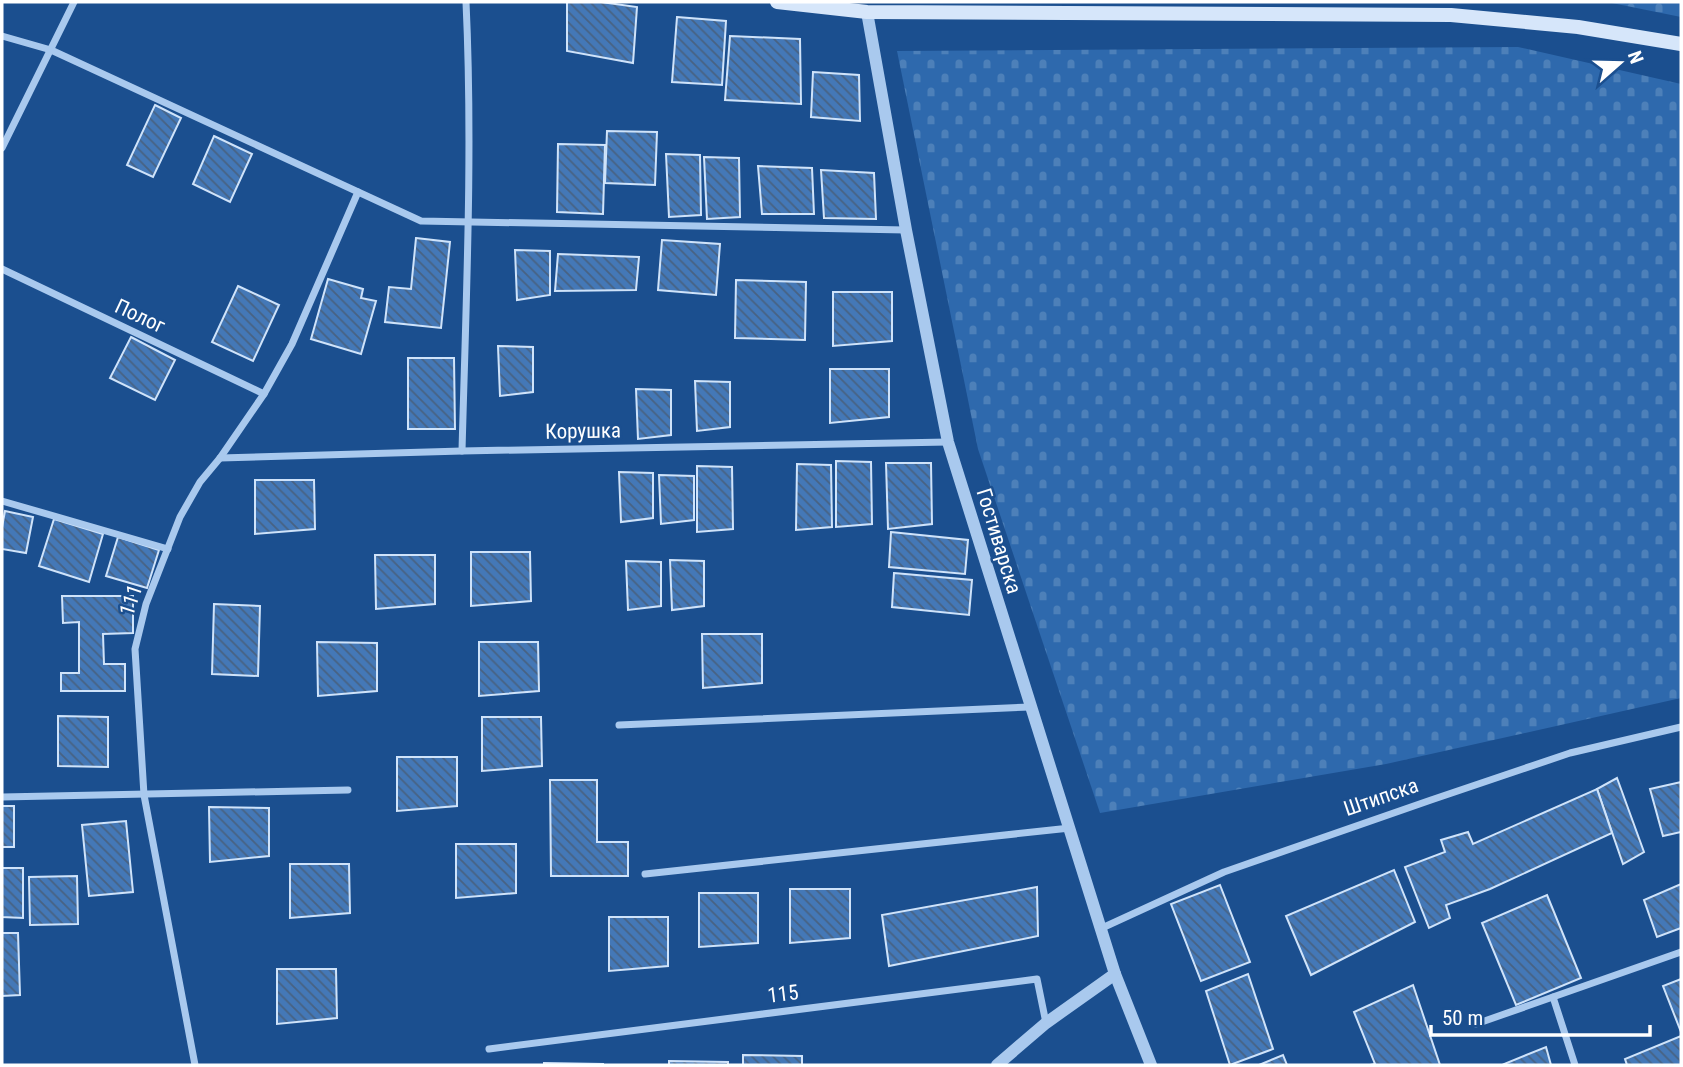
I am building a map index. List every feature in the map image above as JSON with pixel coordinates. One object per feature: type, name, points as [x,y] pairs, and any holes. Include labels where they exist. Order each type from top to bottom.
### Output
[{"type":"main road","points":[[777,2],[867,12],[1452,8],[1681,44]]},
{"type":"street","points":[[2,148],[74,2]]},
{"type":"street","points":[[462,451],[470,76],[466,2]]},
{"type":"street","name":"Гостиварска","points":[[867,12],[948,442],[1115,974],[1152,1065]]},
{"type":"street","points":[[2,36],[51,50],[421,221],[906,230]]},
{"type":"street","name":"111","points":[[195,1065],[145,795],[135,649],[146,604],[180,517],[200,482],[264,394],[292,344],[358,192]]},
{"type":"street","name":"Полог","points":[[2,269],[264,394]]},
{"type":"street","name":"Корушка","points":[[220,458],[948,442]]},
{"type":"street","points":[[2,501],[168,549]]},
{"type":"street","points":[[619,725],[1030,706]]},
{"type":"street","name":"Штипска","points":[[1102,928],[1224,872],[1405,809],[1570,753],[1681,727]]},
{"type":"street","points":[[2,797],[348,790]]},
{"type":"street","points":[[645,874],[1070,828]]},
{"type":"street","points":[[1476,1024],[1681,952]]},
{"type":"street","points":[[997,1065],[1046,1023],[1115,974]]},
{"type":"street","name":"115","points":[[489,1049],[1037,979],[1046,1023]]},
{"type":"street","points":[[1553,998],[1575,1065]]},
{"type":"green space","points":[[1607,2],[1681,2],[1681,17]]},
{"type":"green space","points":[[1518,47],[1681,84],[1681,698],[1386,764],[1100,813],[978,449],[897,51]]},
{"type":"building","points":[[567,2],[601,2],[637,7],[633,63],[567,51]]},
{"type":"building","points":[[677,17],[726,21],[722,85],[672,82]]},
{"type":"building","points":[[730,36],[800,39],[801,104],[725,100]]},
{"type":"building","points":[[813,72],[859,75],[860,121],[811,117]]},
{"type":"building","points":[[155,105],[181,118],[153,177],[127,165]]},
{"type":"building","points":[[607,131],[657,132],[655,185],[605,183]]},
{"type":"building","points":[[214,136],[252,154],[230,202],[193,184]]},
{"type":"building","points":[[558,144],[605,145],[603,214],[557,212]]},
{"type":"building","points":[[666,154],[700,155],[701,215],[669,217]]},
{"type":"building","points":[[704,157],[739,158],[740,217],[707,219]]},
{"type":"building","points":[[758,166],[812,168],[814,214],[762,214]]},
{"type":"building","points":[[821,170],[874,173],[876,219],[824,218]]},
{"type":"building","points":[[416,238],[450,242],[441,328],[385,322],[389,287],[411,289]]},
{"type":"building","points":[[662,240],[720,244],[716,295],[658,290]]},
{"type":"building","points":[[515,250],[550,251],[550,295],[517,300]]},
{"type":"building","points":[[558,254],[639,257],[636,290],[555,291]]},
{"type":"building","points":[[328,279],[363,289],[361,298],[376,301],[361,354],[311,339]]},
{"type":"building","points":[[736,280],[806,282],[805,340],[735,338]]},
{"type":"building","points":[[238,286],[279,305],[253,361],[212,342]]},
{"type":"building","points":[[833,292],[892,292],[892,341],[833,346]]},
{"type":"building","points":[[131,337],[175,360],[155,400],[110,378]]},
{"type":"building","points":[[498,346],[533,347],[533,392],[500,396]]},
{"type":"building","points":[[408,358],[454,358],[455,429],[408,429]]},
{"type":"building","points":[[830,369],[889,369],[889,417],[830,423]]},
{"type":"building","points":[[695,381],[730,382],[730,427],[697,431]]},
{"type":"building","points":[[636,389],[671,390],[671,435],[638,439]]},
{"type":"building","points":[[836,461],[871,462],[872,524],[836,527]]},
{"type":"building","points":[[886,463],[931,463],[932,524],[888,529]]},
{"type":"building","points":[[797,464],[831,465],[832,527],[796,530]]},
{"type":"building","points":[[697,466],[732,467],[733,529],[697,532]]},
{"type":"building","points":[[619,472],[653,473],[653,518],[621,522]]},
{"type":"building","points":[[659,475],[694,476],[694,520],[661,524]]},
{"type":"building","points":[[255,480],[314,480],[315,529],[255,534]]},
{"type":"building","points":[[5,511],[33,517],[26,553],[2,549]]},
{"type":"building","points":[[54,519],[103,534],[89,582],[39,566]]},
{"type":"building","points":[[891,532],[968,540],[965,574],[889,567]]},
{"type":"building","points":[[118,537],[159,550],[147,588],[106,576]]},
{"type":"building","points":[[471,552],[530,552],[531,601],[471,606]]},
{"type":"building","points":[[375,555],[435,555],[435,604],[376,609]]},
{"type":"building","points":[[670,560],[704,561],[704,606],[672,610]]},
{"type":"building","points":[[626,561],[661,562],[661,606],[628,610]]},
{"type":"building","points":[[894,573],[972,580],[969,615],[892,607]]},
{"type":"building","points":[[62,596],[133,596],[133,633],[103,634],[104,664],[125,664],[125,691],[61,691],[61,673],[79,673],[79,622],[63,623]]},
{"type":"building","points":[[214,604],[260,606],[258,676],[212,674]]},
{"type":"building","points":[[702,634],[762,634],[762,683],[703,688]]},
{"type":"building","points":[[317,642],[377,643],[377,691],[318,696]]},
{"type":"building","points":[[479,642],[538,642],[539,691],[479,696]]},
{"type":"building","points":[[58,716],[108,717],[108,767],[58,766]]},
{"type":"building","points":[[482,717],[541,717],[542,766],[482,771]]},
{"type":"building","points":[[397,757],[457,757],[457,806],[397,811]]},
{"type":"building","points":[[1617,778],[1644,852],[1623,864],[1597,789]]},
{"type":"building","points":[[550,780],[597,780],[597,842],[628,842],[628,876],[551,876]]},
{"type":"building","points":[[1681,782],[1681,832],[1663,836],[1650,789]]},
{"type":"building","points":[[1597,789],[1612,833],[1490,889],[1446,905],[1450,918],[1429,928],[1405,867],[1445,852],[1441,840],[1468,832],[1473,844]]},
{"type":"building","points":[[2,806],[14,806],[14,847],[2,847]]},
{"type":"building","points":[[209,807],[269,808],[269,856],[210,862]]},
{"type":"building","points":[[126,821],[133,892],[89,896],[82,825]]},
{"type":"building","points":[[456,844],[516,844],[516,893],[456,898]]},
{"type":"building","points":[[290,864],[349,864],[350,913],[290,918]]},
{"type":"building","points":[[2,868],[23,868],[23,918],[2,917]]},
{"type":"building","points":[[1394,870],[1415,922],[1311,975],[1286,916]]},
{"type":"building","points":[[77,876],[78,924],[30,925],[29,877]]},
{"type":"building","points":[[1681,884],[1681,928],[1657,937],[1644,900]]},
{"type":"building","points":[[1220,885],[1250,962],[1201,981],[1171,904]]},
{"type":"building","points":[[1037,887],[1038,936],[889,966],[882,915]]},
{"type":"building","points":[[790,889],[850,889],[850,938],[790,943]]},
{"type":"building","points":[[699,893],[758,893],[758,943],[699,947]]},
{"type":"building","points":[[1547,895],[1581,978],[1516,1005],[1482,923]]},
{"type":"building","points":[[609,917],[668,917],[668,966],[609,971]]},
{"type":"building","points":[[2,933],[18,933],[20,995],[2,996]]},
{"type":"building","points":[[277,969],[336,969],[337,1018],[277,1024]]},
{"type":"building","points":[[1248,974],[1273,1049],[1230,1065],[1206,991]]},
{"type":"building","points":[[1681,979],[1681,1032],[1663,986]]},
{"type":"building","points":[[1413,985],[1440,1065],[1370,1065],[1375,1064],[1354,1012]]},
{"type":"building","points":[[1681,1036],[1681,1065],[1627,1065],[1625,1059]]},
{"type":"building","points":[[1546,1047],[1551,1065],[1504,1064]]},
{"type":"building","points":[[743,1055],[802,1056],[802,1065],[743,1065]]},
{"type":"building","points":[[1283,1055],[1287,1065],[1259,1065]]},
{"type":"building","points":[[669,1061],[728,1062],[728,1065],[669,1065]]},
{"type":"building","points":[[603,1064],[603,1065],[544,1065]]}]
